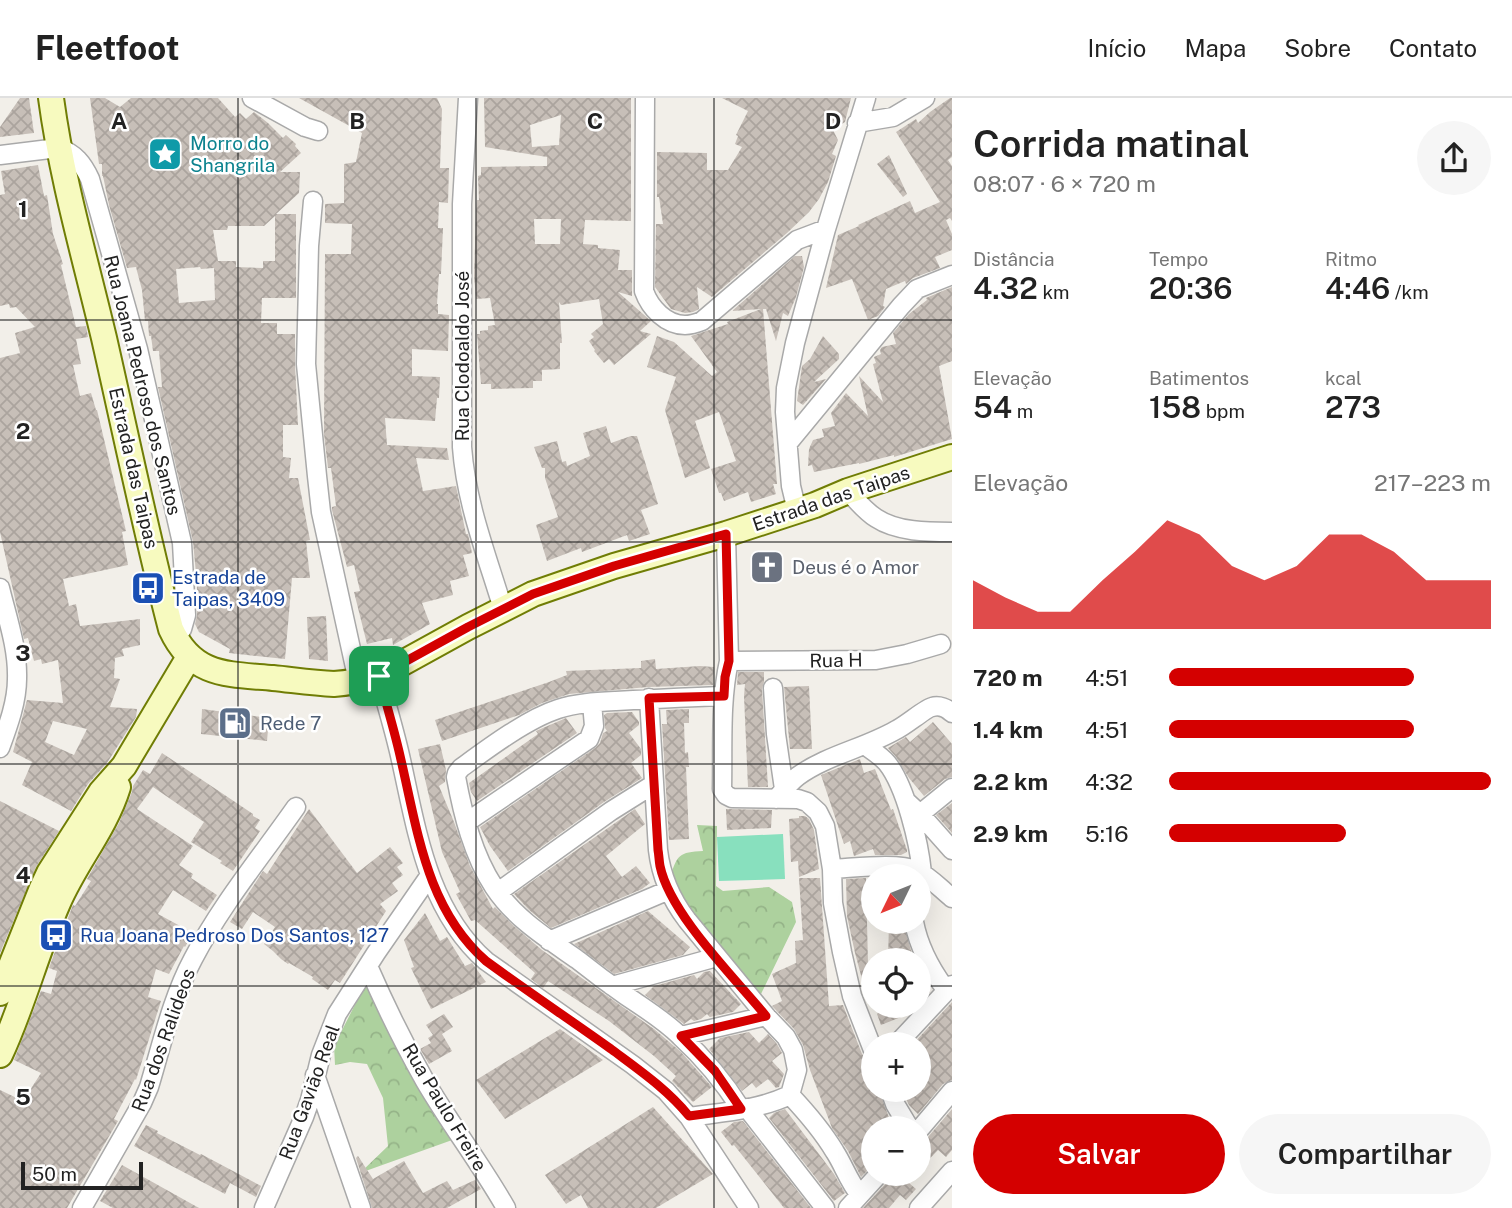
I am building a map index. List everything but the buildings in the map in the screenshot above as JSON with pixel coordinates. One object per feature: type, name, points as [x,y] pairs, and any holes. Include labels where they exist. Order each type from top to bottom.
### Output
[{"type":"main road","name":"Estrada das Taipas","points":[[51,98],[58,148],[73,216],[98,313],[165,607],[175,637],[189,657],[208,668],[234,675],[334,684],[369,678],[533,594],[614,566],[815,506],[848,491],[952,457]]},
{"type":"main road","points":[[0,993],[49,873],[101,792],[124,766],[189,657]]},
{"type":"main road","points":[[0,1055],[59,900],[113,802],[124,766]]},
{"type":"street","points":[[252,98],[305,127],[318,131]]},
{"type":"street","name":"Rua Clodoaldo José","points":[[468,98],[462,204],[462,447],[466,481],[503,609]]},
{"type":"street","points":[[645,98],[644,291],[649,304],[660,315],[686,325],[702,321],[797,240],[826,229]]},
{"type":"street","points":[[797,511],[791,486],[785,412],[786,388],[795,343],[826,229],[866,98]]},
{"type":"street","points":[[857,123],[893,117],[925,98]]},
{"type":"street","points":[[0,155],[58,148]]},
{"type":"street","points":[[313,201],[306,364],[321,512],[435,890],[458,931],[474,951],[666,1091],[689,1116],[749,1208]]},
{"type":"street","points":[[788,443],[917,289],[952,275]]},
{"type":"street","points":[[848,491],[876,519],[895,527],[952,532]]},
{"type":"street","points":[[726,534],[729,661],[725,677],[722,789],[732,799],[780,794],[807,802],[818,812],[825,826],[832,869],[833,903],[842,952],[852,996],[866,1032]]},
{"type":"street","points":[[0,588],[12,634],[18,678],[13,708],[0,748]]},
{"type":"street","name":"Rua H","points":[[729,661],[876,660],[941,643]]},
{"type":"street","points":[[773,688],[780,794]]},
{"type":"street","points":[[724,696],[649,698],[557,709],[506,737],[461,768],[456,777],[474,848],[498,892],[549,941],[681,1036],[715,1071],[825,1208]]},
{"type":"street","points":[[649,698],[660,867],[679,909],[786,1037],[793,1050],[797,1070],[790,1096]]},
{"type":"street","points":[[467,822],[589,739],[594,726],[592,703]]},
{"type":"street","points":[[780,794],[797,777],[816,765],[866,746],[905,725],[927,708],[939,707],[952,713]]},
{"type":"street","points":[[866,746],[887,763],[913,808],[952,850]]},
{"type":"street","points":[[498,892],[611,811],[654,784]]},
{"type":"street","points":[[913,808],[952,788]]},
{"type":"street","name":"Rua dos Ralideos","points":[[82,1208],[142,1103],[181,985],[192,960],[216,918],[296,807]]},
{"type":"street","points":[[913,808],[921,859],[918,864]]},
{"type":"street","points":[[832,869],[861,867]]},
{"type":"street","name":"Rua Gavião Real","points":[[264,1208],[304,1117],[315,1075],[337,1014],[430,875]]},
{"type":"street","points":[[931,884],[952,898]]},
{"type":"street","points":[[549,941],[669,890]]},
{"type":"street","points":[[908,1032],[950,988],[930,967],[916,934]]},
{"type":"street","points":[[612,986],[717,957]]},
{"type":"street","name":"Rua Paulo Freire","points":[[368,966],[426,1083],[506,1208]]},
{"type":"street","points":[[681,1036],[766,1016]]},
{"type":"street","points":[[315,1075],[361,1208]]},
{"type":"street","points":[[931,1116],[952,1091]]},
{"type":"street","points":[[689,1116],[771,1104],[790,1096]]},
{"type":"street","points":[[790,1096],[835,1152],[854,1188],[854,1202]]},
{"type":"street","points":[[919,1208],[950,1177]]},
{"type":"street","points":[[854,1202],[868,1186]]},
{"type":"green space","points":[[697,825],[717,826],[716,886],[723,891],[769,887],[792,902],[796,922],[761,994],[714,943],[670,878],[680,856],[703,851]]},
{"type":"green space","points":[[783,834],[785,879],[719,881],[717,837]]},
{"type":"green space","points":[[368,979],[455,1139],[360,1173],[388,1146],[383,1098],[367,1064],[350,1062],[335,1065],[334,1046]]},
{"type":"place","name":"Morro do Shangrila","points":[[165,154]]},
{"type":"place","name":"Deus é o Amor","points":[[767,567]]},
{"type":"place","name":"Estrada de Taipas, 3409","points":[[148,588]]},
{"type":"place","name":"Rede 7","points":[[235,723]]},
{"type":"place","name":"Rua Joana Pedroso Dos Santos, 127","points":[[56,935]]},
{"type":"route","points":[[726,534],[729,661],[724,696],[649,698],[660,867],[679,909],[766,1016],[681,1036],[715,1071],[741,1109],[689,1116],[652,1079],[503,974],[465,941],[435,890],[421,846],[379,676],[533,594],[614,566],[726,534]]}]
